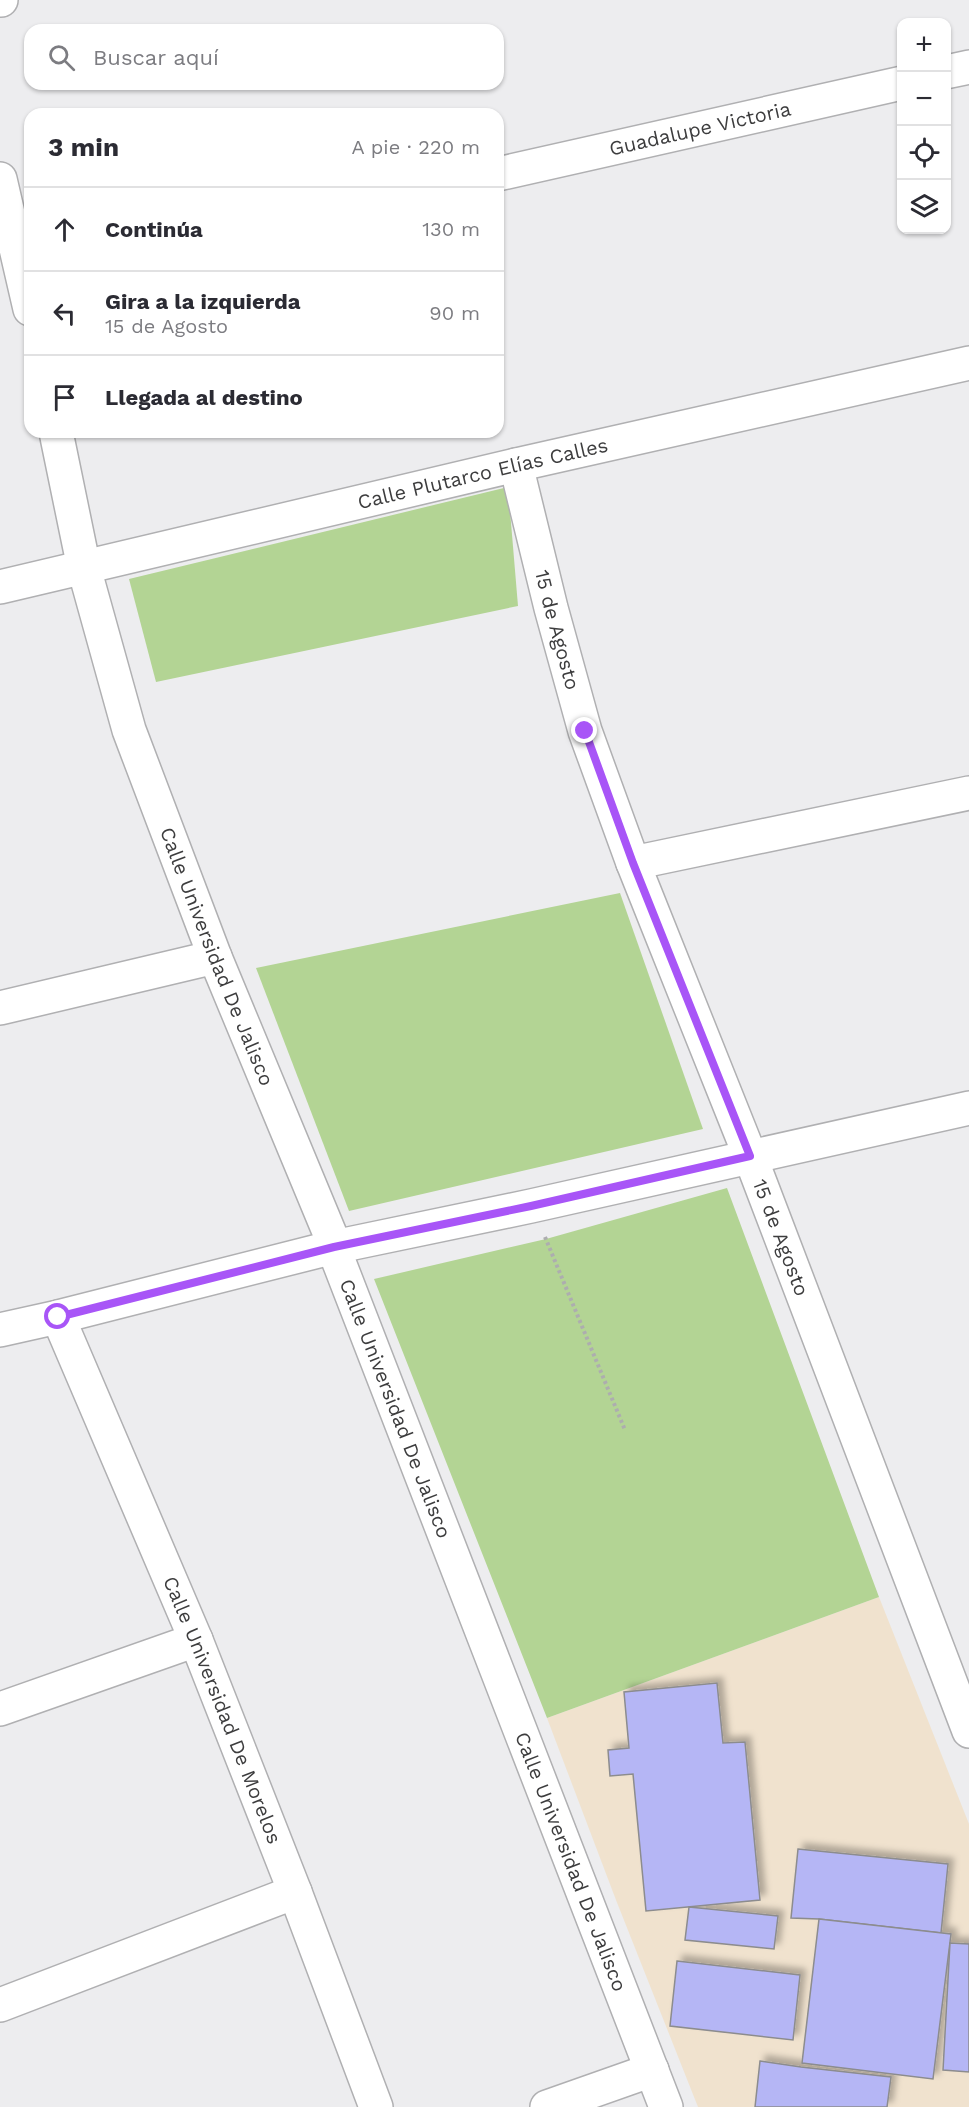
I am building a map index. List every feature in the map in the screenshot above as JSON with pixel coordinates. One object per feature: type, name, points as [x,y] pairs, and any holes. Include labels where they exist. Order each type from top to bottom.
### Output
[{"type":"street","points":[[951,71],[969,67]]},
{"type":"street","name":"Guadalupe Victoria","points":[[504,173],[897,84]]},
{"type":"street","points":[[0,179],[21,290]]},
{"type":"street","name":"Calle Plutarco Elías Calles","points":[[0,587],[516,465],[969,363]]},
{"type":"street","name":"Calle Universidad De Jalisco","points":[[57,438],[84,568],[129,730],[215,957],[330,1234],[666,2107]]},
{"type":"street","name":"15 de Agosto","points":[[516,465],[551,608],[585,731],[633,863],[750,1156],[969,1731]]},
{"type":"street","points":[[633,863],[969,793]]},
{"type":"street","points":[[0,1008],[215,957]]},
{"type":"street","points":[[0,1330],[334,1247],[531,1206],[969,1108]]},
{"type":"street","name":"Calle Universidad De Morelos","points":[[58,1317],[196,1640],[376,2107]]},
{"type":"street","points":[[0,1709],[196,1640]]},
{"type":"street","points":[[0,2005],[295,1892]]},
{"type":"street","points":[[546,2107],[652,2070]]},
{"type":"path","points":[[531,1206],[625,1430]]},
{"type":"shaded area","points":[[879,1597],[969,1824],[969,2107],[698,2107],[547,1718]]},
{"type":"green space","points":[[508,487],[518,606],[156,682],[129,579]]},
{"type":"green space","points":[[620,893],[703,1129],[349,1211],[256,968]]},
{"type":"green space","points":[[727,1188],[879,1597],[547,1718],[374,1279],[546,1239]]},
{"type":"building","points":[[717,1683],[723,1743],[745,1742],[760,1900],[646,1911],[633,1774],[610,1776],[608,1750],[629,1748],[624,1692]]},
{"type":"building","points":[[798,1849],[948,1864],[941,1933],[791,1918]]},
{"type":"building","points":[[689,1907],[778,1916],[774,1949],[685,1940]]},
{"type":"building","points":[[819,1919],[951,1934],[933,2079],[802,2063]]},
{"type":"building","points":[[950,1943],[969,1944],[969,2072],[943,2070]]},
{"type":"building","points":[[677,1961],[800,1975],[793,2040],[670,2026]]},
{"type":"building","points":[[760,2061],[891,2077],[887,2107],[755,2107]]},
{"type":"route","points":[[58,1317],[334,1247],[531,1206],[750,1156],[633,863],[585,731]]}]
